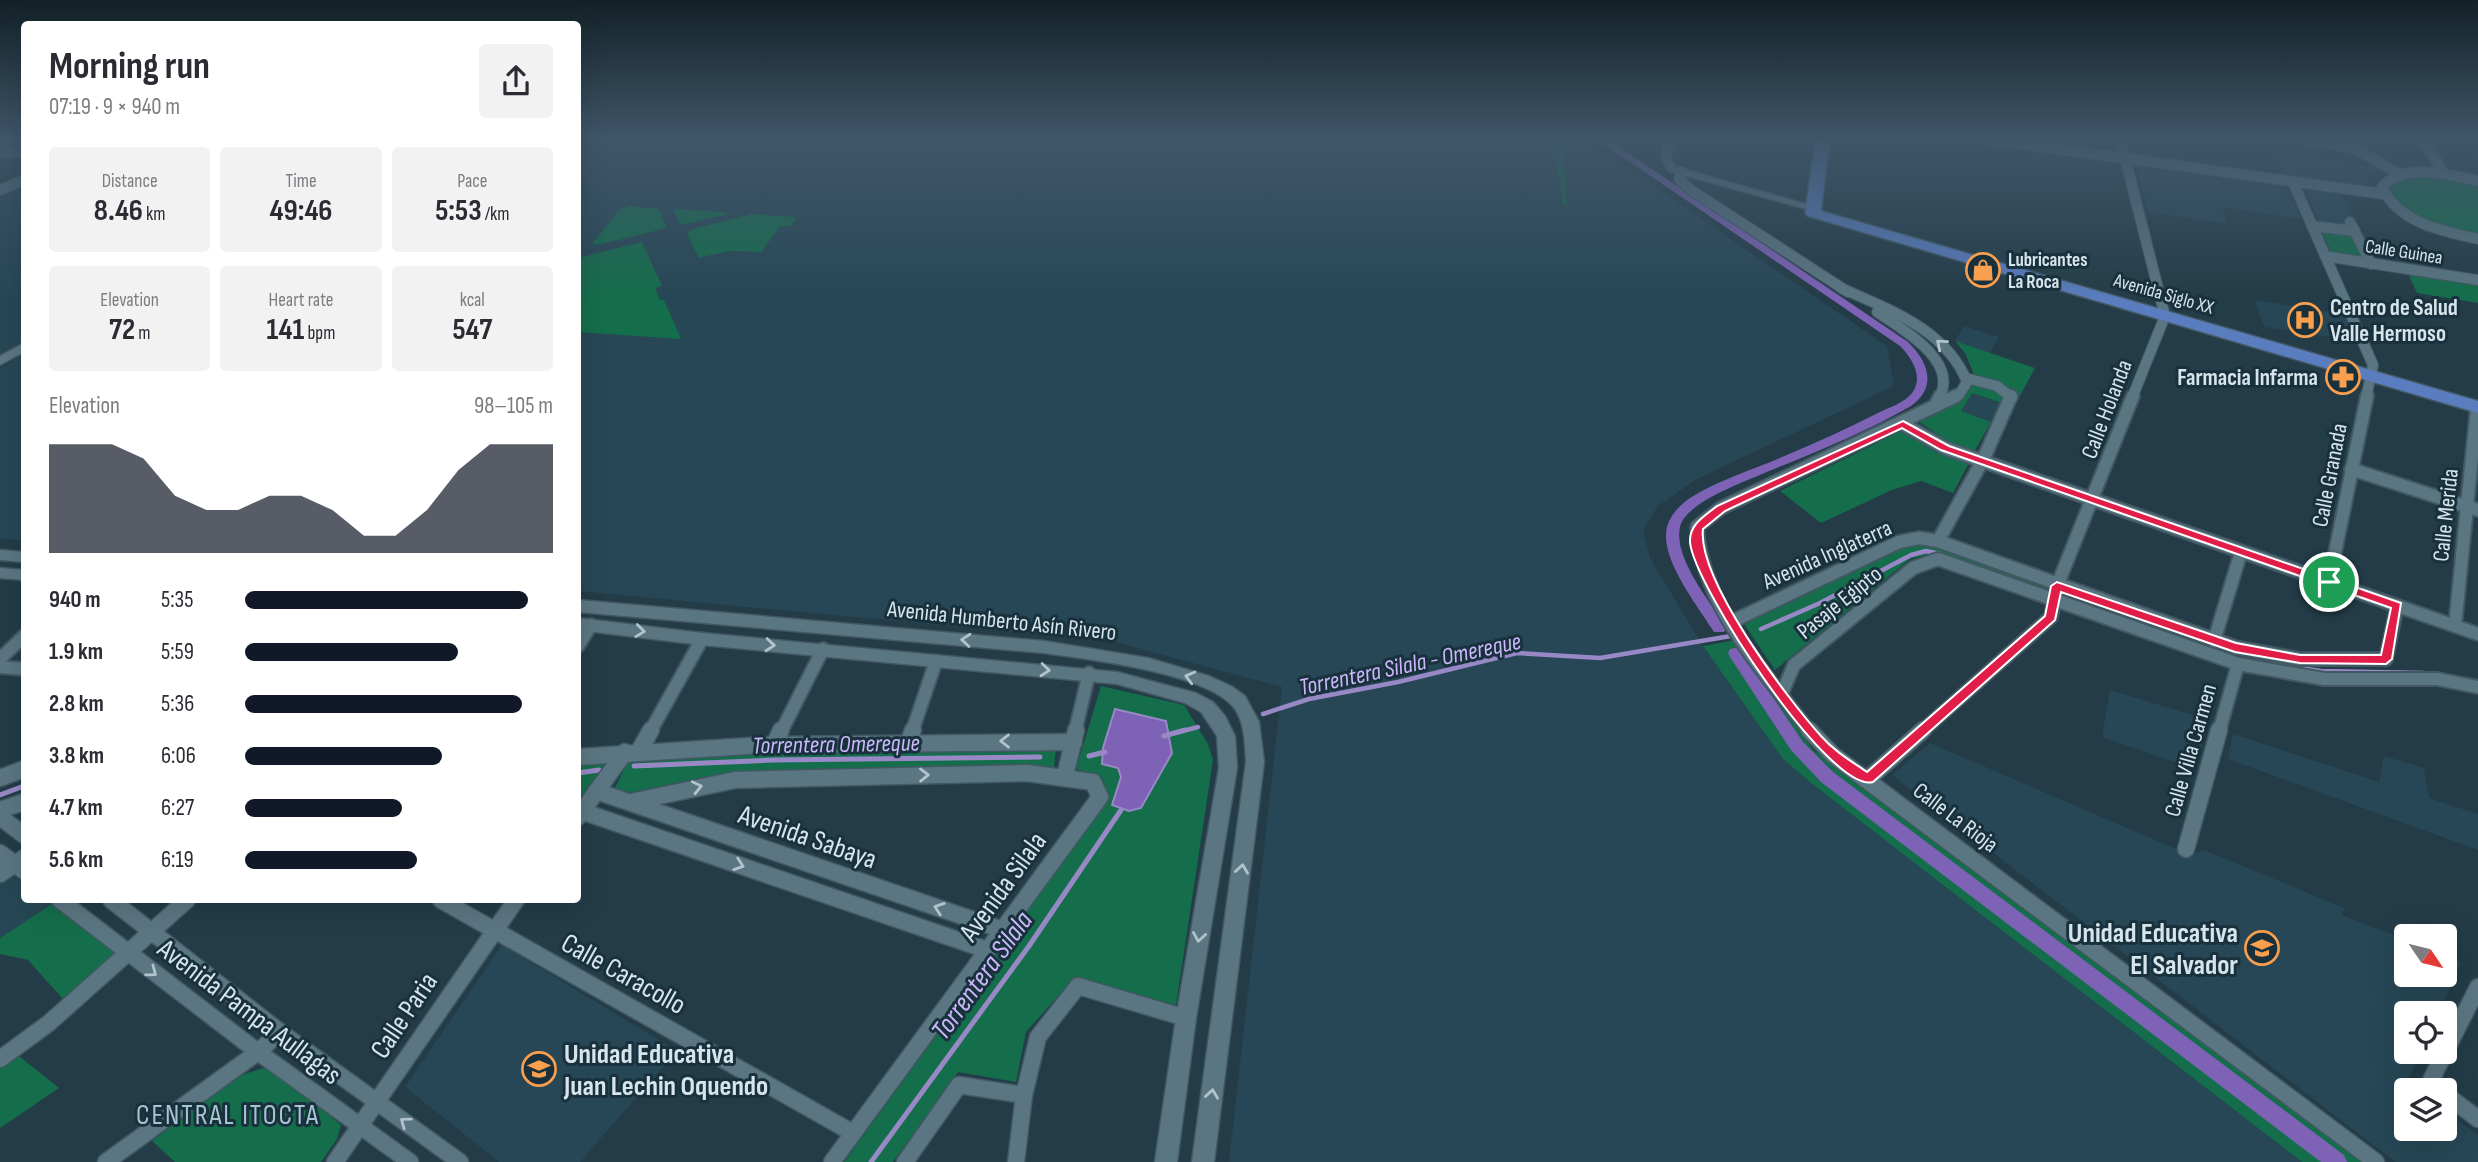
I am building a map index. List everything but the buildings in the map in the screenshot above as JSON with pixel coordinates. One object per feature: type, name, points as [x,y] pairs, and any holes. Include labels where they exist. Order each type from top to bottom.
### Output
[{"type":"highway","points":[[1809,209],[1812,192]]},
{"type":"highway","name":"Avenida Siglo XX","points":[[1809,209],[2478,405]]},
{"type":"street","points":[[1694,192],[1915,339],[1934,358],[1946,377],[1945,395],[1933,409]]},
{"type":"street","name":"Avenida Siglo XX","points":[[1751,192],[1809,209]]},
{"type":"street","points":[[2134,192],[2165,312]]},
{"type":"street","points":[[2297,192],[2373,365],[2371,373]]},
{"type":"street","points":[[2371,192],[2384,194],[2406,214],[2424,223],[2478,239]]},
{"type":"street","points":[[2350,222],[2371,264]]},
{"type":"street","points":[[2312,226],[2355,231]]},
{"type":"street","name":"Calle Guinea","points":[[2325,256],[2478,280]]},
{"type":"street","points":[[1840,288],[1901,316],[1929,334],[1955,356],[1966,378],[2008,391],[2012,398],[1983,460],[1937,541]]},
{"type":"street","name":"Calle Holanda","points":[[1868,779],[2051,617],[2056,593],[2165,312]]},
{"type":"street","points":[[0,361],[21,349]]},
{"type":"street","name":"Calle Granada","points":[[2329,582],[2371,373]]},
{"type":"street","name":"Calle La Rioja","points":[[1966,378],[1959,395],[1933,409],[1721,508],[1698,527],[1696,543],[1700,563],[1731,622],[1816,740],[2376,1162]]},
{"type":"street","name":"Calle Merida","points":[[2455,626],[2472,508],[2478,405]]},
{"type":"street","points":[[1903,424],[1945,448],[2478,634]]},
{"type":"street","points":[[2351,469],[2472,508]]},
{"type":"street","name":"Avenida Inglaterra","points":[[1731,622],[1899,542],[1919,538],[1937,541],[2056,593],[2238,664],[2324,679],[2437,680],[2478,687]]},
{"type":"street","points":[[2214,641],[2241,552]]},
{"type":"street","points":[[0,555],[21,557]]},
{"type":"street","name":"Avenida Inglaterra","points":[[1938,559],[2214,641],[2300,659],[2386,659],[2397,606]]},
{"type":"street","name":"Pasaje Egipto","points":[[1782,693],[1794,665],[1913,568],[1938,559]]},
{"type":"street","points":[[0,573],[21,575]]},
{"type":"street","name":"Avenida Humberto Asín Rivero","points":[[581,606],[1044,647],[1105,655],[1203,681],[1227,691],[1240,702],[1250,720],[1255,762],[1253,792],[1203,1162]]},
{"type":"street","name":"Avenida Humberto Asín Rivero","points":[[584,624],[702,639],[1089,673],[1189,698],[1207,707],[1219,721],[1226,736],[1228,768],[1186,1018],[1166,1162]]},
{"type":"street","points":[[0,659],[21,639]]},
{"type":"street","points":[[581,811],[632,752],[702,639]]},
{"type":"street","points":[[774,745],[823,649]]},
{"type":"street","points":[[909,741],[936,661]]},
{"type":"street","name":"Calle Villa Carmen","points":[[2186,849],[2238,664]]},
{"type":"street","points":[[0,667],[21,669]]},
{"type":"street","points":[[631,802],[736,779],[1027,773],[1065,776],[1089,673]]},
{"type":"street","points":[[581,757],[774,745],[909,741],[1074,742]]},
{"type":"street","points":[[0,778],[21,770]]},
{"type":"street","name":"Avenida Silala","points":[[832,1162],[1100,797],[1093,782],[1065,776]]},
{"type":"street","points":[[1224,790],[1253,792]]},
{"type":"street","name":"Avenida Sabaya","points":[[596,792],[1003,930]]},
{"type":"street","points":[[0,810],[21,803]]},
{"type":"street","name":"Avenida Sabaya","points":[[581,814],[987,950]]},
{"type":"street","points":[[0,817],[21,833]]},
{"type":"street","points":[[0,853],[21,864]]},
{"type":"street","points":[[0,874],[21,864]]},
{"type":"street","name":"Avenida Pampa Aullagas","points":[[64,903],[258,1052],[410,1162]]},
{"type":"street","name":"Avenida Pampa Aullagas","points":[[119,903],[281,1032],[460,1162]]},
{"type":"street","points":[[0,1059],[49,1022],[128,953],[150,929],[183,903]]},
{"type":"street","name":"Calle Caracollo","points":[[446,903],[853,1133]]},
{"type":"street","name":"Calle Paria","points":[[335,1162],[514,903]]},
{"type":"street","points":[[1016,1162],[1024,1095],[1038,1037],[1077,986],[1186,1018]]},
{"type":"street","points":[[2438,1078],[2478,987]]},
{"type":"street","points":[[106,1162],[258,1052],[281,1032]]},
{"type":"street","points":[[905,1162],[960,1085],[1024,1095]]},
{"type":"street","points":[[2457,1103],[2478,1119]]},
{"type":"shaded area","points":[[21,192],[21,343],[0,355],[0,194]]},
{"type":"shaded area","points":[[581,192],[1662,192],[1887,346],[1894,386],[1697,479],[1658,506],[1643,529],[1650,558],[1703,646],[1783,759],[2302,1162],[1229,1162],[1282,687],[1111,641],[581,591]]},
{"type":"shaded area","points":[[2143,192],[2289,192],[2301,219],[2222,207],[2227,224],[2148,212]]},
{"type":"shaded area","points":[[2306,192],[2341,193],[2355,221],[2343,220],[2347,228],[2321,225]]},
{"type":"shaded area","name":"Centro de Salud Valle Hermoso","points":[[2255,300],[2345,314],[2357,341],[2264,327]]},
{"type":"shaded area","points":[[1964,326],[1999,337],[1990,353],[1955,341]]},
{"type":"shaded area","points":[[21,356],[21,541],[0,538],[0,368]]},
{"type":"shaded area","points":[[1972,393],[2001,403],[1991,422],[1961,411]]},
{"type":"shaded area","points":[[2110,690],[2209,720],[2195,769],[2102,737]]},
{"type":"shaded area","points":[[1115,709],[1166,721],[1172,753],[1141,808],[1129,811],[1112,805],[1121,777],[1118,768],[1102,764],[1103,748]]},
{"type":"shaded area","points":[[2233,734],[2379,782],[2384,756],[2424,768],[2429,798],[2478,814],[2478,850],[2228,759]]},
{"type":"shaded area","name":"Unidad Educativa El Salvador","points":[[1930,743],[2190,855],[2204,850],[2344,908],[2342,915],[2394,935],[2394,987],[2450,987],[2444,1001],[2394,1001],[2394,1064],[2416,1064],[2408,1078],[2394,1078],[2394,1141],[2457,1141],[2457,1120],[2478,1135],[2478,1162],[2396,1162],[1892,775]]},
{"type":"shaded area","points":[[15,877],[21,882],[21,903],[52,904],[0,938],[0,882]]},
{"type":"shaded area","name":"Unidad Educativa Juan Lechin Oquendo","points":[[502,945],[677,1051],[580,1162],[499,1162],[405,1087]]},
{"type":"green space","points":[[1561,192],[1566,192],[1567,205],[1563,204]]},
{"type":"green space","points":[[2391,192],[2478,192],[2478,235],[2440,226],[2412,214],[2393,198]]},
{"type":"green space","points":[[631,206],[659,209],[667,228],[592,244],[620,209]]},
{"type":"green space","points":[[674,209],[734,213],[680,225]]},
{"type":"green space","points":[[752,214],[797,217],[791,226],[780,226],[761,252],[728,251],[699,258],[687,234],[692,229]]},
{"type":"green space","points":[[2320,229],[2352,233],[2365,258],[2332,254]]},
{"type":"green space","points":[[642,242],[662,286],[655,288],[660,300],[664,300],[681,339],[581,332],[581,257]]},
{"type":"green space","points":[[2408,273],[2478,283],[2478,303],[2417,293]]},
{"type":"green space","points":[[1955,341],[2035,368],[2014,407],[1972,393],[1961,411],[1991,422],[1974,452],[1950,443],[1918,421],[1964,397],[1975,377],[1965,353]]},
{"type":"green space","points":[[1905,429],[1970,461],[1953,493],[1921,481],[1892,490],[1821,523],[1780,491]]},
{"type":"green space","points":[[1926,545],[2048,586],[2045,595],[1939,557],[1926,555],[1910,559],[1775,670],[1742,621],[1906,546]]},
{"type":"green space","points":[[1736,640],[1813,750],[1865,786],[2361,1162],[2302,1162],[1811,783],[1783,759],[1703,646]]},
{"type":"green space","points":[[1101,686],[1184,705],[1208,744],[1213,760],[1176,1005],[1074,978],[1026,1032],[1016,1082],[958,1072],[893,1162],[844,1162],[1109,799],[1101,776],[1076,769]]},
{"type":"green space","points":[[1056,747],[1054,768],[715,775],[632,792],[614,790],[629,759],[767,752]]},
{"type":"green space","points":[[608,762],[581,797],[581,765]]},
{"type":"green space","points":[[52,904],[116,953],[63,999],[28,960],[0,954],[0,938]]},
{"type":"green space","points":[[19,1056],[59,1088],[0,1128],[0,1068]]},
{"type":"green space","points":[[263,1068],[278,1072],[341,1125],[337,1139],[321,1162],[175,1162],[152,1141],[236,1077]]},
{"type":"waterway","points":[[1679,192],[1904,344],[1918,361],[1923,374],[1921,388],[1907,404],[1835,439],[1710,492],[1688,506],[1679,516],[1673,528],[1676,552],[1681,566],[1719,628]]},
{"type":"waterway","name":"Torrentera Silala - Omereque","points":[[1761,629],[1820,603],[1911,555],[1926,551],[1941,554]]},
{"type":"waterway","name":"Torrentera Silala - Omereque","points":[[1263,714],[1309,699],[1398,682],[1517,653],[1600,658],[1731,636]]},
{"type":"waterway","points":[[1735,653],[1797,746],[1827,777],[2337,1162]]},
{"type":"waterway","name":"Torrentera Silala - Omereque","points":[[2265,663],[2321,671],[2424,673]]},
{"type":"waterway","name":"Torrentera Silala - Omereque","points":[[1179,732],[1198,727]]},
{"type":"waterway","name":"Torrentera Silala - Omereque","points":[[1164,736],[1185,730]]},
{"type":"waterway","name":"Torrentera Omereque","points":[[1089,756],[1105,752]]},
{"type":"waterway","name":"Torrentera Omereque","points":[[634,766],[773,760],[1040,757]]},
{"type":"waterway","name":"Torrentera Omereque","points":[[581,773],[599,770]]},
{"type":"waterway","name":"Torrentera Omereque","points":[[0,795],[21,787]]},
{"type":"waterway","name":"Torrentera Silala","points":[[871,1162],[1029,946],[1121,810]]},
{"type":"place","name":"Lubricantes La Roca","points":[[1983,270]]},
{"type":"place","name":"Centro de Salud Valle Hermoso","points":[[2305,320]]},
{"type":"place","name":"Farmacia Infarma","points":[[2343,377]]},
{"type":"place","name":"Unidad Educativa El Salvador","points":[[2262,948]]},
{"type":"place","name":"Unidad Educativa Juan Lechin Oquendo","points":[[539,1069]]},
{"type":"district","name":"CENTRAL ITOCTA","points":[[228,1114]]},
{"type":"route","points":[[1903,424],[1945,448],[2329,582],[2397,606],[2386,659],[2300,659],[2235,647],[2057,586],[2051,617],[1868,779],[1816,740],[1752,653],[1731,622],[1709,581],[1700,563],[1696,543],[1698,527],[1721,508],[1903,424]]}]
